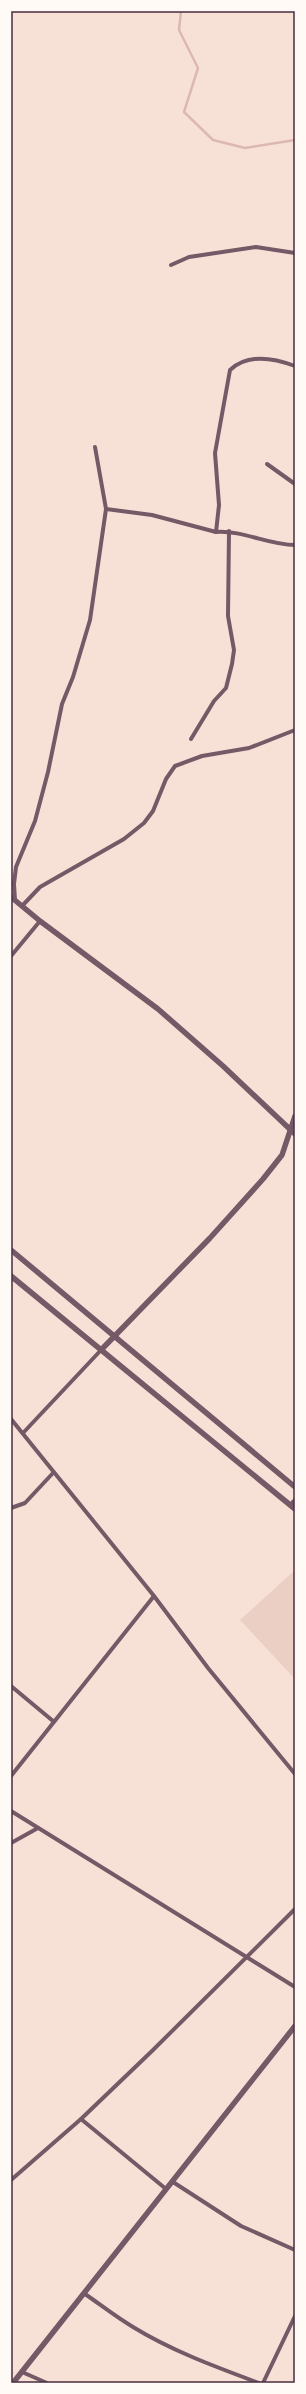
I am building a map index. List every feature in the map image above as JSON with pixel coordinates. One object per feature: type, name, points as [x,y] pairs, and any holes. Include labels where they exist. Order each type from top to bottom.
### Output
[{"type":"street","points":[[171,265],[189,258],[256,247],[295,253]]},
{"type":"street","points":[[216,532],[219,505],[215,453],[230,370],[238,362],[254,359],[280,361],[295,366]]},
{"type":"street","points":[[95,448],[106,509],[90,620],[73,677],[62,704],[48,772],[35,821],[16,867],[13,898],[40,921],[158,1009],[224,1066],[292,1132]]},
{"type":"street","points":[[268,464],[295,484]]},
{"type":"street","points":[[106,509],[152,515],[216,532],[229,531],[281,545],[295,545]]},
{"type":"street","points":[[191,739],[214,701],[226,688],[232,664],[234,650],[228,616],[229,531]]},
{"type":"street","points":[[22,906],[40,887],[124,839],[144,823],[153,811],[166,779],[175,766],[202,756],[249,748],[295,730]]},
{"type":"street","points":[[11,956],[40,921]]},
{"type":"street","points":[[23,1433],[210,1238],[263,1179],[282,1155],[292,1132],[295,1116]]},
{"type":"street","points":[[11,1250],[295,1487]]},
{"type":"street","points":[[11,1276],[294,1505]]},
{"type":"street","points":[[11,1419],[53,1473],[154,1596],[208,1668],[295,1774]]},
{"type":"street","points":[[11,1508],[25,1503],[53,1473]]},
{"type":"street","points":[[11,1776],[53,1721],[154,1596]]},
{"type":"street","points":[[11,1686],[53,1721]]},
{"type":"street","points":[[11,1811],[248,1956],[295,1987]]},
{"type":"street","points":[[11,1843],[38,1828]]},
{"type":"street","points":[[11,2180],[81,2119],[295,1909]]},
{"type":"street","points":[[13,2383],[85,2294],[295,2026]]},
{"type":"street","points":[[81,2119],[166,2189]]},
{"type":"street","points":[[173,2182],[241,2226],[295,2250]]},
{"type":"street","points":[[85,2294],[133,2327],[170,2347],[210,2365],[260,2383]]},
{"type":"street","points":[[263,2383],[295,2316]]},
{"type":"street","points":[[22,2372],[47,2383]]},
{"type":"shaded area","points":[[295,1570],[295,1679],[240,1620]]},
{"type":"waterway","points":[[181,11],[179,30],[198,68],[184,112],[213,140],[245,148],[295,140]]}]
